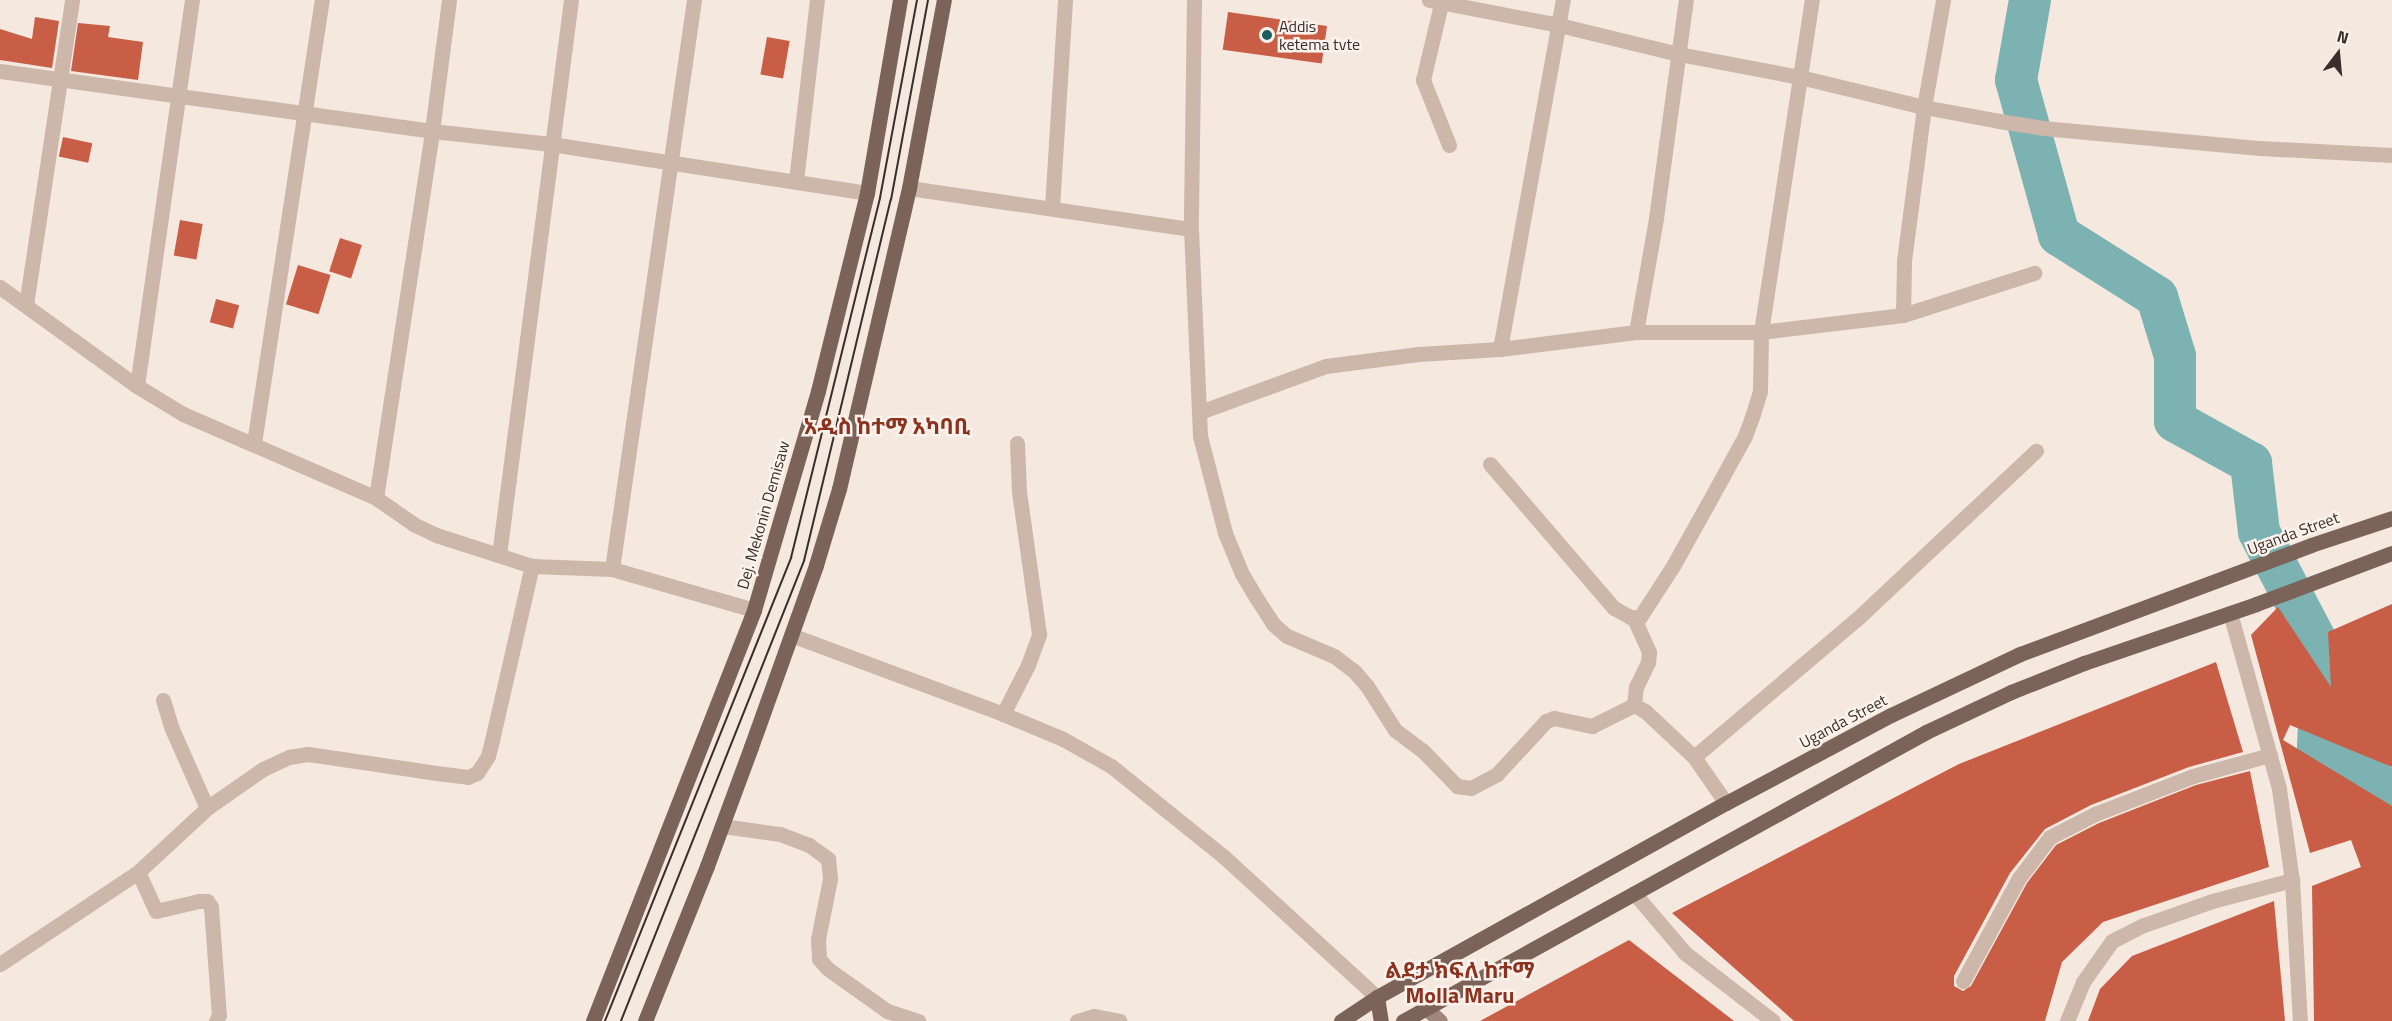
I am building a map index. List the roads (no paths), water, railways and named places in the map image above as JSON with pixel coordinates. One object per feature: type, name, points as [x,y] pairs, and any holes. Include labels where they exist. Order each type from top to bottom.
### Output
[{"type":"main road","name":"Dej. Mekonin Demisaw","points":[[593,1021],[754,610],[818,391],[867,193],[900,0]]},
{"type":"main road","points":[[645,1021],[722,826],[791,636],[839,489],[909,188],[944,0]]},
{"type":"main road","name":"Uganda Street","points":[[1350,1019],[1377,997],[1726,803],[1891,715],[2020,654],[2311,545],[2392,518]]},
{"type":"main road","points":[[1403,1021],[1926,732],[2011,692],[2392,553]]},
{"type":"main road","points":[[1377,997],[1381,1021]]},
{"type":"main road","points":[[1426,1008],[1440,1021]]},
{"type":"street","points":[[26,304],[72,0]]},
{"type":"street","points":[[137,386],[192,0]]},
{"type":"street","points":[[254,443],[322,0]]},
{"type":"street","points":[[376,498],[432,131],[448,0]]},
{"type":"street","points":[[499,555],[571,0]]},
{"type":"street","points":[[612,569],[673,164],[694,0]]},
{"type":"street","points":[[796,181],[818,0]]},
{"type":"street","points":[[1052,207],[1065,0]]},
{"type":"street","points":[[1194,0],[1191,229],[1200,436],[1225,533],[1242,574],[1273,624],[1287,636],[1334,656],[1354,671],[1367,686],[1395,730],[1423,752],[1457,786],[1471,788],[1497,774],[1546,720],[1554,718],[1592,726],[1634,705]]},
{"type":"street","points":[[1500,349],[1563,0]]},
{"type":"street","points":[[1636,332],[1656,218],[1686,0]]},
{"type":"street","points":[[1490,464],[1614,608],[1634,618],[1640,617],[1662,584],[1745,436],[1760,391],[1761,332],[1812,0]]},
{"type":"street","points":[[1903,315],[1904,261],[1924,107],[1942,0]]},
{"type":"street","points":[[1449,145],[1423,80],[1424,65],[1438,1],[1559,25],[1679,54],[1800,77],[1924,107],[2043,128],[2260,147],[2392,154]]},
{"type":"street","points":[[0,71],[432,131],[551,144],[867,193]]},
{"type":"street","points":[[909,188],[1191,229]]},
{"type":"street","points":[[1200,412],[1326,366],[1418,354],[1500,349],[1636,332],[1761,332],[1903,315],[2034,273]]},
{"type":"street","points":[[0,288],[26,304],[137,386],[183,414],[376,498],[429,532],[532,566],[612,569],[754,610]]},
{"type":"street","points":[[1003,714],[1029,665],[1039,634],[1019,491],[1017,443]]},
{"type":"street","points":[[1694,757],[1859,617],[2036,451]]},
{"type":"street","points":[[0,964],[138,872],[207,808],[262,769],[289,757],[308,754],[468,777],[477,773],[488,756],[492,741],[532,566]]},
{"type":"street","points":[[2230,613],[2279,789],[2292,880],[2300,1021]]},
{"type":"street","points":[[1634,618],[1649,652],[1648,662],[1636,687],[1634,705]]},
{"type":"street","points":[[791,636],[1003,714],[1089,753],[1145,791],[1223,856],[1377,997]]},
{"type":"street","points":[[164,700],[172,729],[207,808]]},
{"type":"street","points":[[1634,705],[1645,711],[1694,757],[1726,803]]},
{"type":"street","points":[[1963,981],[2019,878],[2050,837],[2095,814],[2193,776],[2270,755]]},
{"type":"street","points":[[722,826],[780,834],[808,844],[828,859],[830,879],[818,939],[819,959],[828,969],[887,1011],[918,1021]]},
{"type":"street","points":[[138,872],[156,911],[199,901],[207,902],[211,907],[219,1016],[216,1021]]},
{"type":"street","points":[[2067,1021],[2083,982],[2112,941],[2144,925],[2202,905],[2292,880]]},
{"type":"street","points":[[1634,893],[1685,953],[1773,1021]]},
{"type":"street","points":[[1077,1021],[1094,1016],[1120,1021]]},
{"type":"waterway","points":[[2030,0],[2016,80],[2059,235],[2157,297],[2175,356],[2175,421],[2251,463],[2259,532],[2322,652],[2318,748],[2392,792]]},
{"type":"tram line","points":[[605,1021],[791,558],[880,198],[917,0]]},
{"type":"tram line","points":[[621,1021],[804,561],[891,200],[928,0]]},
{"type":"place","name":"Addis ketema tvte","points":[[1267,35]]},
{"type":"district","name":"አዲስ ከተማ አካባቢ","points":[[887,427]]},
{"type":"district","name":"ልደታ ክፍለ ከተማ Molla Maru","points":[[1460,982]]}]
